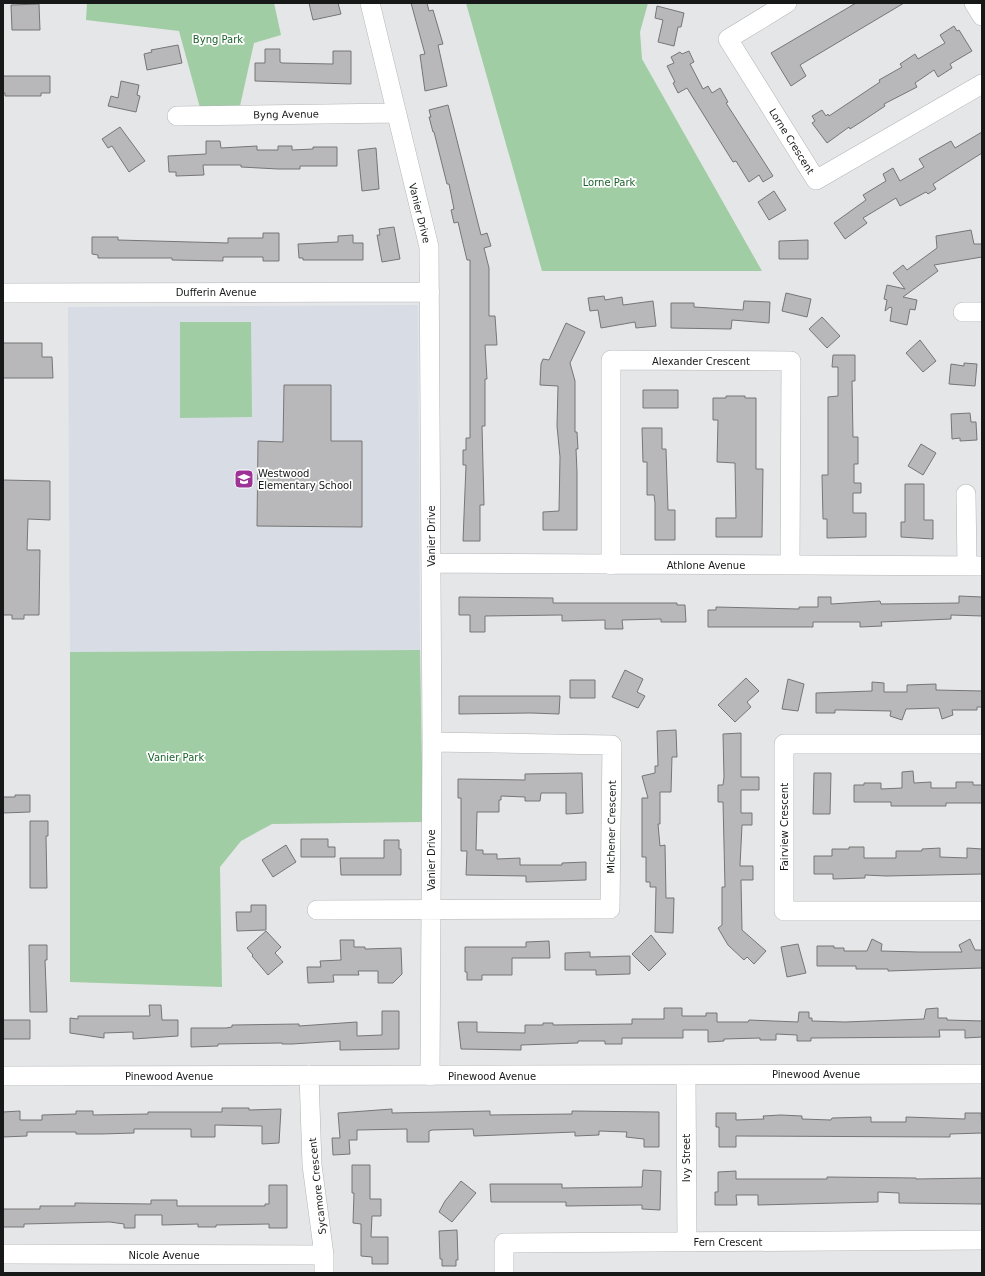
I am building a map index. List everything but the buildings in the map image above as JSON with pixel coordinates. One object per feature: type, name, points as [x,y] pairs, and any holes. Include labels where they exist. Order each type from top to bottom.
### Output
[{"type":"street","name":"Vanier Drive","points":[[370,3],[429,247],[432,742],[430,1076]]},
{"type":"street","name":"Lorne Crescent","points":[[787,3],[728,39],[816,180],[982,84]]},
{"type":"street","points":[[974,3],[982,16]]},
{"type":"street","name":"Byng Avenue","points":[[177,116],[396,113]]},
{"type":"street","name":"Dufferin Avenue","points":[[3,293],[430,292]]},
{"type":"street","points":[[963,312],[982,312]]},
{"type":"street","name":"Alexander Crescent","points":[[611,565],[610,360],[618,360],[791,361],[790,566]]},
{"type":"street","points":[[966,494],[974,566]]},
{"type":"street","name":"Athlone Avenue","points":[[431,563],[974,566]]},
{"type":"street","name":"Michener Crescent","points":[[431,911],[610,909],[612,745],[432,742]]},
{"type":"street","name":"Fairview Crescent","points":[[982,744],[784,744],[784,911],[982,911]]},
{"type":"street","points":[[317,910],[431,911]]},
{"type":"street","name":"Pinewood Avenue","points":[[3,1076],[982,1074]]},
{"type":"street","name":"Sycamore Crescent","points":[[309,1075],[312,1165],[324,1264]]},
{"type":"street","name":"Ivy Street","points":[[686,1075],[687,1242]]},
{"type":"street","name":"Fern Crescent","points":[[504,1273],[504,1243],[982,1240]]},
{"type":"street","name":"Nicole Avenue","points":[[3,1254],[324,1264]]},
{"type":"shaded area","name":"Westwood Elementary School","points":[[418,305],[420,650],[70,652],[68,307]]},
{"type":"green space","name":"Byng Park","points":[[87,3],[274,3],[281,35],[254,43],[238,115],[202,115],[179,31],[86,20]]},
{"type":"green space","name":"Lorne Park","points":[[466,3],[648,3],[640,32],[642,59],[762,271],[542,271]]},
{"type":"green space","points":[[180,322],[251,322],[252,417],[180,418]]},
{"type":"green space","name":"Vanier Park","points":[[420,650],[423,822],[272,824],[241,841],[220,867],[222,987],[70,982],[70,652]]},
{"type":"place","name":"Westwood Elementary School","points":[[244,479]]}]
